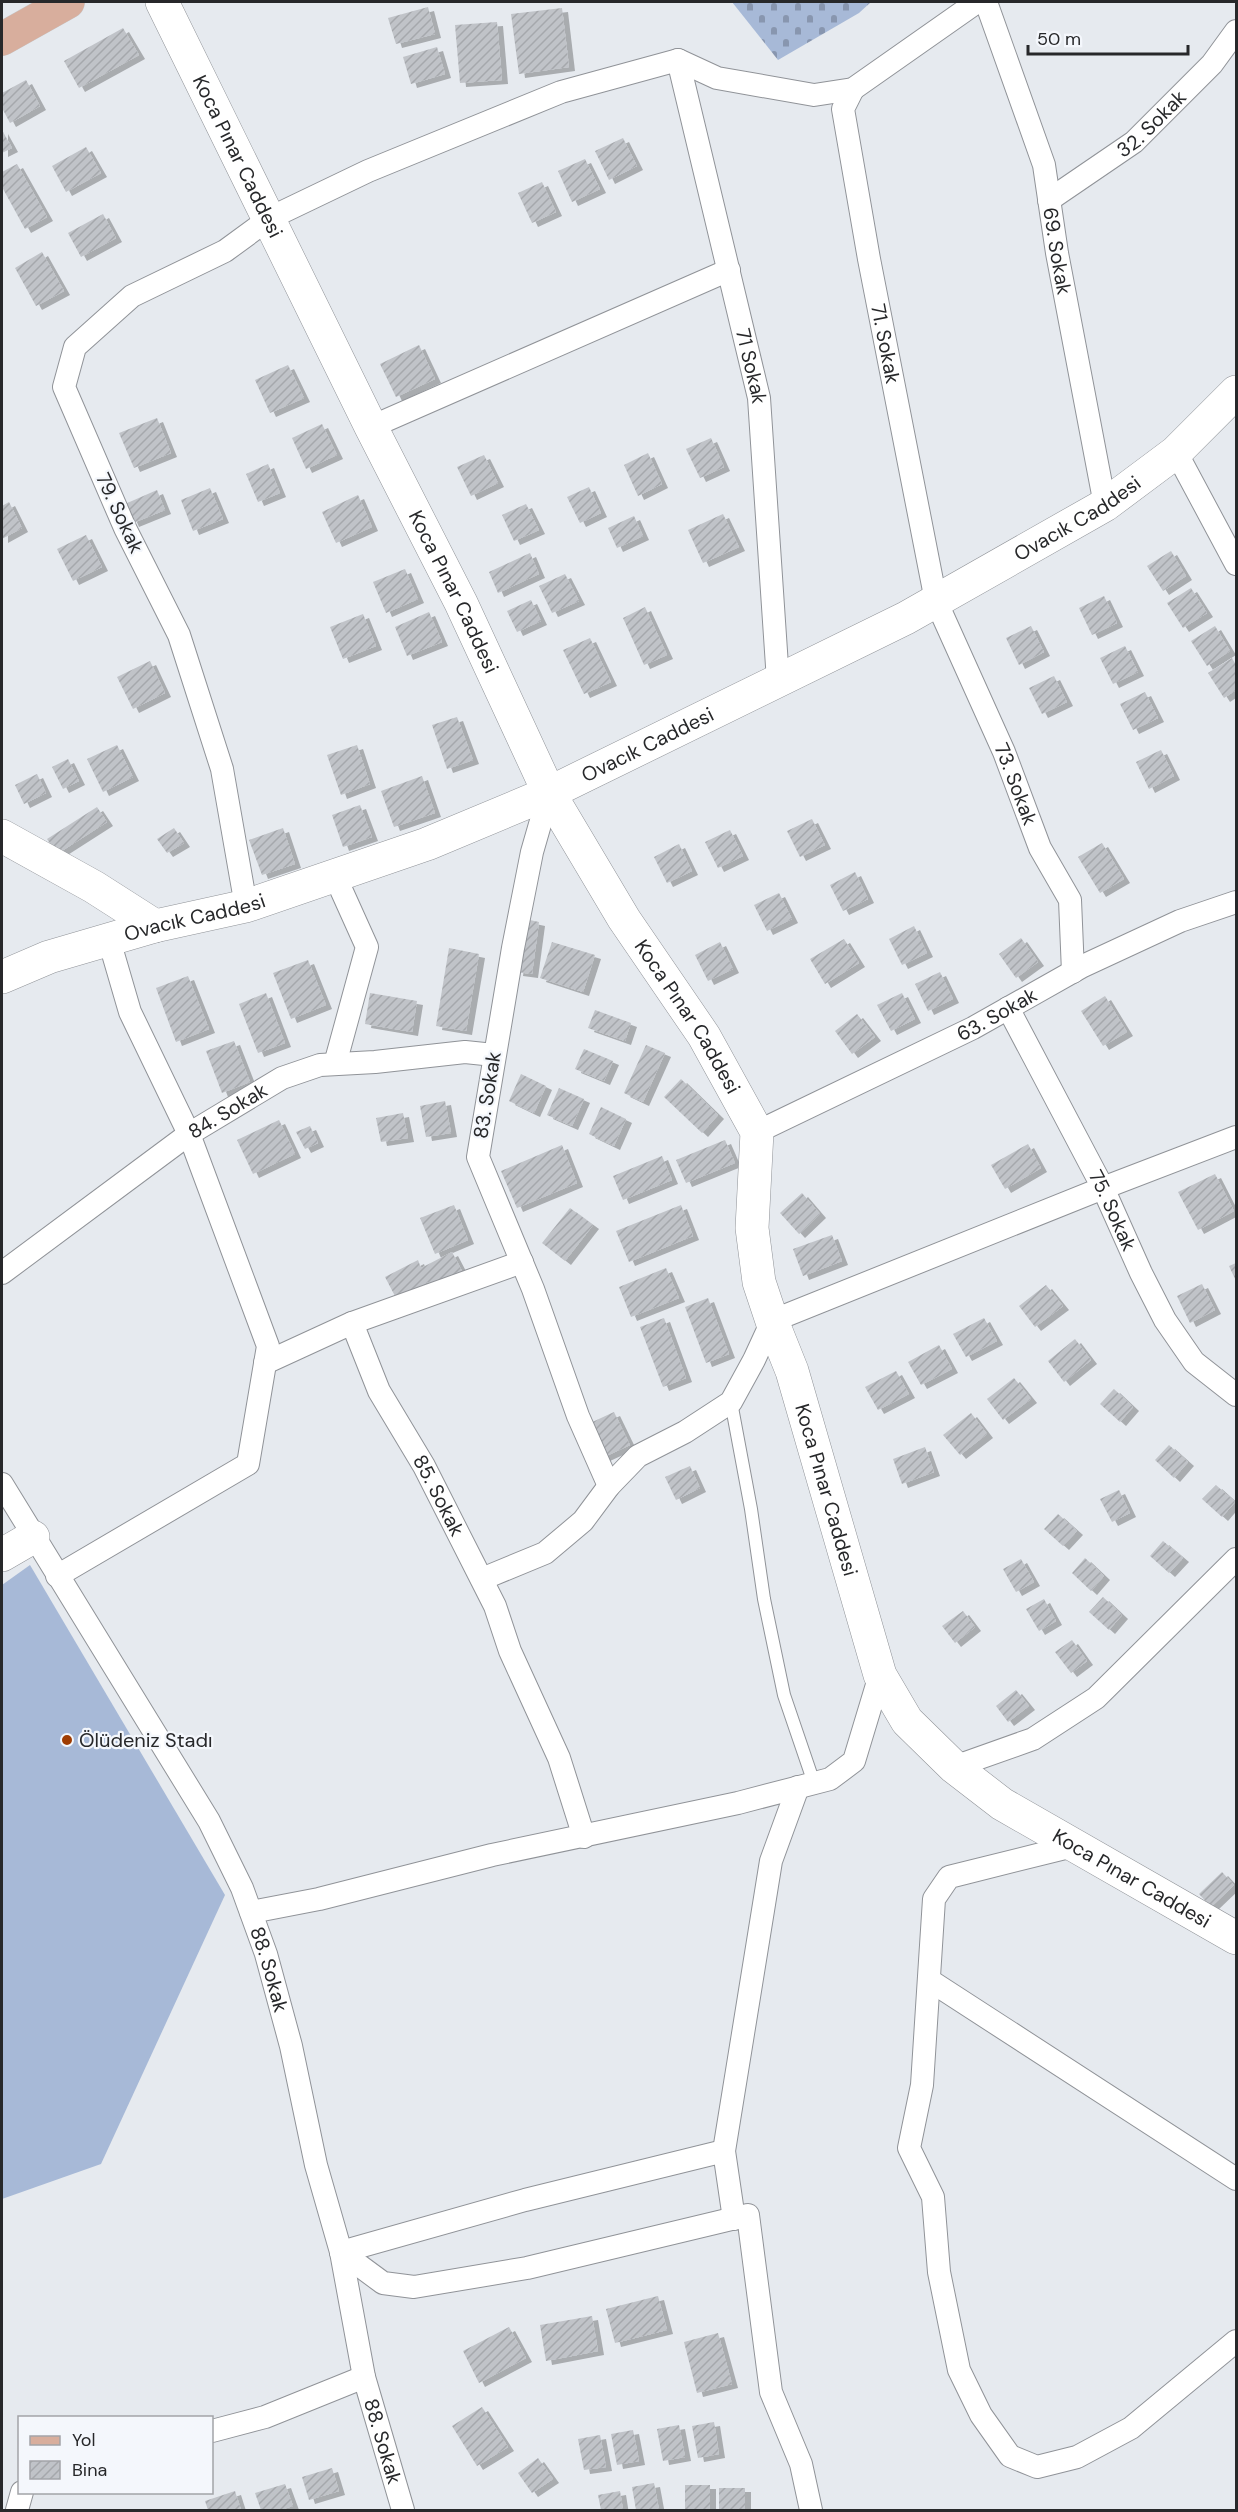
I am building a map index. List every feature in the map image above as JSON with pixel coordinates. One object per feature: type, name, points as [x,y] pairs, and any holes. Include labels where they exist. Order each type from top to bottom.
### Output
[{"type":"main road","points":[[2,39],[68,2]]},
{"type":"street","name":"Koca Pınar Caddesi","points":[[162,2],[371,427],[461,603],[549,793],[624,919],[704,1036],[757,1132],[752,1228],[759,1281],[792,1371],[880,1676],[907,1721],[954,1767],[1002,1804],[1236,1938]]},
{"type":"street","points":[[678,60],[717,78],[814,95],[854,89],[977,2]]},
{"type":"street","name":"69. Sokak","points":[[986,2],[1044,165],[1057,254],[1105,505]]},
{"type":"street","name":"32. Sokak","points":[[1049,200],[1134,142],[1212,64],[1236,31]]},
{"type":"street","name":"79. Sokak","points":[[246,906],[222,769],[179,634],[125,528],[64,387],[75,346],[132,296],[225,251],[270,218],[368,171],[561,92],[678,60]]},
{"type":"street","name":"71 Sokak","points":[[678,60],[759,398],[778,681]]},
{"type":"street","name":"71. Sokak","points":[[854,89],[843,109],[871,270],[936,601]]},
{"type":"street","points":[[371,427],[729,270]]},
{"type":"street","name":"Ovacık Caddesi","points":[[2,977],[49,957],[155,926],[246,906],[427,844],[549,793],[936,601],[1105,505],[1176,452],[1234,400]]},
{"type":"street","points":[[1176,452],[1236,564]]},
{"type":"street","name":"73. Sokak","points":[[936,601],[1004,752],[1040,848],[1070,900],[1073,972]]},
{"type":"street","name":"83. Sokak","points":[[549,793],[532,852],[494,1055],[478,1157],[522,1262],[578,1416],[609,1486]]},
{"type":"street","points":[[2,836],[94,887],[155,926]]},
{"type":"street","points":[[335,876],[367,947],[335,1064]]},
{"type":"street","name":"63. Sokak","points":[[757,1132],[973,1028],[1073,972],[1180,921],[1236,903]]},
{"type":"street","points":[[57,1576],[248,1464],[268,1346],[189,1134],[130,1012],[109,940]]},
{"type":"street","name":"75. Sokak","points":[[1008,1008],[1103,1188],[1165,1320],[1194,1362],[1236,1395]]},
{"type":"street","name":"84. Sokak","points":[[2,1273],[189,1134],[282,1078],[320,1065],[375,1062],[465,1052],[494,1055]]},
{"type":"street","points":[[482,1579],[545,1553],[583,1521],[609,1486],[638,1456],[685,1432],[731,1402],[772,1321],[1236,1137]]},
{"type":"street","points":[[265,1363],[352,1323],[522,1262]]},
{"type":"street","name":"85. Sokak","points":[[352,1323],[379,1391],[424,1466],[495,1606],[510,1652],[559,1758],[584,1837]]},
{"type":"street","name":"88. Sokak","points":[[2,1484],[209,1821],[243,1888],[266,1954],[291,2046],[316,2165],[341,2252],[364,2377],[403,2511]]},
{"type":"street","points":[[2,1556],[33,1537]]},
{"type":"street","points":[[954,1767],[1033,1739],[1096,1698],[1236,1559]]},
{"type":"street","points":[[251,1912],[319,1899],[492,1855],[584,1837],[830,1779],[854,1761],[880,1676]]},
{"type":"street","points":[[734,2219],[724,2151],[771,1861],[806,1785]]},
{"type":"street","points":[[1073,1846],[949,1877],[934,1899],[922,2085],[909,2148],[933,2197],[939,2272],[959,2370],[981,2415],[1010,2456],[1037,2467],[1077,2457],[1131,2428],[1236,2341]]},
{"type":"street","points":[[929,1980],[1236,2179]]},
{"type":"street","points":[[341,2252],[525,2200],[724,2151]]},
{"type":"street","points":[[341,2252],[383,2283],[414,2287],[527,2268],[748,2215],[771,2392],[801,2463],[811,2511]]},
{"type":"street","points":[[213,2431],[265,2417],[364,2377]]},
{"type":"street","points":[[17,2511],[22,2494]]},
{"type":"lane","points":[[731,1402],[751,1509],[764,1599],[806,1785]]},
{"type":"green space","points":[[732,2],[871,2],[859,13],[778,60]]},
{"type":"green space","name":"Ölüdeniz Stadı","points":[[30,1565],[225,1895],[101,2164],[2,2199],[2,1585]]},
{"type":"building","points":[[428,7],[435,34],[396,44],[388,18]]},
{"type":"building","points":[[562,8],[569,67],[519,74],[511,14]]},
{"type":"building","points":[[497,22],[502,80],[460,83],[455,25]]},
{"type":"building","points":[[123,28],[139,55],[79,88],[64,61]]},
{"type":"building","points":[[437,47],[445,74],[411,84],[403,57]]},
{"type":"building","points":[[26,80],[40,106],[10,123],[2,108],[2,93]]},
{"type":"building","points":[[2,130],[12,148],[2,153]]},
{"type":"building","points":[[623,138],[637,166],[609,180],[595,151]]},
{"type":"building","points":[[86,147],[101,173],[66,192],[52,166]]},
{"type":"building","points":[[585,159],[600,189],[572,202],[558,171]]},
{"type":"building","points":[[17,164],[47,217],[25,229],[2,187],[2,172]]},
{"type":"building","points":[[542,182],[556,212],[532,223],[518,193]]},
{"type":"building","points":[[103,214],[116,238],[81,257],[68,233]]},
{"type":"building","points":[[42,252],[64,291],[36,306],[15,268]]},
{"type":"building","points":[[419,345],[435,379],[396,397],[380,364]]},
{"type":"building","points":[[288,365],[304,398],[270,413],[255,380]]},
{"type":"building","points":[[157,418],[171,453],[134,468],[119,433]]},
{"type":"building","points":[[322,424],[337,455],[306,469],[292,438]]},
{"type":"building","points":[[711,438],[724,467],[700,478],[686,449]]},
{"type":"building","points":[[648,453],[662,484],[638,496],[624,465]]},
{"type":"building","points":[[484,455],[498,483],[471,496],[457,467]]},
{"type":"building","points":[[268,464],[280,493],[258,502],[246,474]]},
{"type":"building","points":[[589,487],[601,513],[580,523],[567,497]]},
{"type":"building","points":[[210,488],[223,519],[193,531],[181,500]]},
{"type":"building","points":[[157,490],[165,510],[133,523],[125,504]]},
{"type":"building","points":[[358,495],[372,527],[336,543],[322,512]]},
{"type":"building","points":[[9,502],[22,528],[2,539],[2,506]]},
{"type":"building","points":[[526,504],[539,530],[514,541],[502,515]]},
{"type":"building","points":[[723,514],[739,547],[703,563],[688,530]]},
{"type":"building","points":[[634,516],[643,536],[617,548],[608,528]]},
{"type":"building","points":[[86,535],[102,567],[73,581],[57,549]]},
{"type":"building","points":[[1171,551],[1186,576],[1163,591],[1147,566]]},
{"type":"building","points":[[530,553],[539,574],[498,593],[489,572]]},
{"type":"building","points":[[405,569],[418,599],[386,613],[373,582]]},
{"type":"building","points":[[565,574],[579,601],[552,613],[539,586]]},
{"type":"building","points":[[1191,588],[1207,613],[1183,628],[1167,603]]},
{"type":"building","points":[[1104,596],[1117,623],[1092,635],[1079,608]]},
{"type":"building","points":[[531,600],[541,621],[517,632],[507,611]]},
{"type":"building","points":[[645,607],[667,655],[644,665],[623,618]]},
{"type":"building","points":[[429,612],[442,642],[407,656],[395,627]]},
{"type":"building","points":[[363,614],[376,646],[343,659],[330,627]]},
{"type":"building","points":[[1031,626],[1044,652],[1019,665],[1006,638]]},
{"type":"building","points":[[1215,626],[1230,651],[1207,666],[1191,641]]},
{"type":"building","points":[[590,638],[611,682],[584,694],[563,650]]},
{"type":"building","points":[[1125,646],[1138,672],[1113,684],[1100,658]]},
{"type":"building","points":[[1232,658],[1236,665],[1236,690],[1224,698],[1208,673]]},
{"type":"building","points":[[150,661],[165,693],[133,709],[117,677]]},
{"type":"building","points":[[1054,676],[1067,702],[1042,714],[1029,688]]},
{"type":"building","points":[[1145,692],[1158,718],[1133,730],[1120,704]]},
{"type":"building","points":[[457,717],[473,760],[447,769],[432,725]]},
{"type":"building","points":[[117,745],[133,777],[103,792],[87,759]]},
{"type":"building","points":[[357,745],[370,784],[341,795],[327,755]]},
{"type":"building","points":[[1161,750],[1174,776],[1149,789],[1136,762]]},
{"type":"building","points":[[68,759],[79,781],[63,789],[52,767]]},
{"type":"building","points":[[37,774],[46,793],[24,804],[15,785]]},
{"type":"building","points":[[422,776],[435,813],[394,827],[381,791]]},
{"type":"building","points":[[360,805],[372,837],[343,847],[332,815]]},
{"type":"building","points":[[97,807],[107,822],[57,854],[47,839]]},
{"type":"building","points":[[812,819],[825,845],[800,857],[787,831]]},
{"type":"building","points":[[174,828],[184,843],[167,853],[157,839]]},
{"type":"building","points":[[283,828],[295,864],[262,875],[249,840]]},
{"type":"building","points":[[730,830],[743,856],[718,868],[705,842]]},
{"type":"building","points":[[1102,843],[1124,879],[1100,893],[1078,857]]},
{"type":"building","points":[[679,844],[692,871],[667,883],[654,857]]},
{"type":"building","points":[[855,872],[868,899],[843,911],[830,885]]},
{"type":"building","points":[[779,893],[792,919],[767,931],[754,905]]},
{"type":"building","points":[[525,919],[539,922],[532,974],[517,972]]},
{"type":"building","points":[[914,926],[927,953],[902,965],[889,939]]},
{"type":"building","points":[[1021,938],[1038,962],[1016,978],[999,954]]},
{"type":"building","points":[[844,939],[859,963],[825,984],[810,959]]},
{"type":"building","points":[[552,942],[595,955],[583,992],[540,978]]},
{"type":"building","points":[[720,942],[733,969],[708,981],[695,955]]},
{"type":"building","points":[[449,948],[479,954],[466,1031],[436,1026]]},
{"type":"building","points":[[308,960],[326,1005],[291,1019],[273,973]]},
{"type":"building","points":[[940,972],[953,999],[928,1011],[915,984]]},
{"type":"building","points":[[188,976],[209,1029],[176,1042],[156,988]]},
{"type":"building","points":[[266,993],[285,1043],[258,1053],[239,1004]]},
{"type":"building","points":[[370,993],[417,1001],[412,1032],[365,1024]]},
{"type":"building","points":[[902,993],[915,1019],[891,1031],[877,1005]]},
{"type":"building","points":[[1105,996],[1127,1032],[1103,1046],[1081,1011]]},
{"type":"building","points":[[595,1010],[631,1023],[625,1041],[588,1028]]},
{"type":"building","points":[[857,1014],[875,1037],[852,1054],[835,1031]]},
{"type":"building","points":[[234,1041],[250,1082],[222,1093],[206,1051]]},
{"type":"building","points":[[646,1045],[665,1053],[643,1102],[624,1093]]},
{"type":"building","points":[[584,1049],[613,1061],[604,1081],[575,1069]]},
{"type":"building","points":[[521,1074],[546,1086],[534,1113],[509,1101]]},
{"type":"building","points":[[681,1079],[718,1115],[702,1133],[664,1097]]},
{"type":"building","points":[[559,1088],[584,1099],[572,1126],[547,1115]]},
{"type":"building","points":[[445,1101],[451,1133],[426,1137],[420,1106]]},
{"type":"building","points":[[601,1107],[626,1119],[614,1146],[589,1134]]},
{"type":"building","points":[[403,1113],[408,1138],[381,1142],[376,1118]]},
{"type":"building","points":[[279,1120],[295,1154],[253,1174],[237,1140]]},
{"type":"building","points":[[310,1126],[318,1143],[305,1149],[296,1132]]},
{"type":"building","points":[[725,1140],[735,1163],[686,1183],[676,1160]]},
{"type":"building","points":[[1028,1144],[1041,1168],[1005,1189],[991,1165]]},
{"type":"building","points":[[562,1145],[577,1183],[517,1208],[501,1171]]},
{"type":"building","points":[[662,1156],[672,1180],[623,1200],[613,1176]]},
{"type":"building","points":[[1215,1174],[1234,1211],[1198,1230],[1178,1192]]},
{"type":"building","points":[[802,1193],[820,1214],[799,1234],[780,1213]]},
{"type":"building","points":[[454,1205],[468,1240],[435,1254],[420,1218]]},
{"type":"building","points":[[681,1205],[693,1236],[629,1262],[616,1231]]},
{"type":"building","points":[[570,1208],[593,1225],[565,1261],[542,1243]]},
{"type":"building","points":[[832,1235],[842,1261],[803,1276],[793,1249]]},
{"type":"building","points":[[452,1252],[462,1271],[431,1287],[428,1282],[396,1298],[385,1277],[418,1260],[421,1268]]},
{"type":"building","points":[[1236,1263],[1236,1281],[1229,1266]]},
{"type":"building","points":[[666,1268],[679,1298],[631,1317],[619,1287]]},
{"type":"building","points":[[1202,1284],[1215,1310],[1190,1323],[1177,1296]]},
{"type":"building","points":[[1046,1285],[1063,1306],[1035,1327],[1019,1306]]},
{"type":"building","points":[[708,1298],[729,1354],[706,1363],[685,1307]]},
{"type":"building","points":[[664,1318],[686,1378],[663,1387],[640,1327]]},
{"type":"building","points":[[984,1318],[997,1341],[966,1357],[953,1334]]},
{"type":"building","points":[[1075,1339],[1091,1360],[1064,1382],[1048,1361]]},
{"type":"building","points":[[939,1345],[952,1369],[921,1385],[908,1362]]},
{"type":"building","points":[[896,1371],[909,1394],[878,1410],[865,1387]]},
{"type":"building","points":[[1014,1378],[1031,1399],[1003,1420],[987,1399]]},
{"type":"building","points":[[1114,1389],[1133,1407],[1120,1422],[1100,1404]]},
{"type":"building","points":[[614,1412],[630,1445],[604,1457],[588,1424]]},
{"type":"building","points":[[971,1413],[987,1434],[960,1455],[943,1435]]},
{"type":"building","points":[[1169,1445],[1188,1462],[1174,1478],[1155,1460]]},
{"type":"building","points":[[925,1447],[934,1472],[902,1484],[893,1459]]},
{"type":"building","points":[[690,1466],[700,1488],[676,1500],[665,1477]]},
{"type":"building","points":[[1216,1485],[1235,1502],[1222,1517],[1202,1499]]},
{"type":"building","points":[[1119,1490],[1130,1513],[1112,1522],[1100,1499]]},
{"type":"building","points":[[1058,1514],[1077,1531],[1063,1546],[1044,1529]]},
{"type":"building","points":[[1163,1541],[1183,1558],[1169,1573],[1150,1556]]},
{"type":"building","points":[[1085,1558],[1104,1576],[1091,1591],[1072,1573]]},
{"type":"building","points":[[1021,1559],[1034,1582],[1016,1592],[1003,1569]]},
{"type":"building","points":[[1103,1597],[1122,1615],[1109,1630],[1089,1612]]},
{"type":"building","points":[[1044,1599],[1056,1621],[1039,1631],[1026,1609]]},
{"type":"building","points":[[963,1611],[975,1627],[955,1643],[942,1626]]},
{"type":"building","points":[[1072,1640],[1087,1661],[1071,1673],[1055,1652]]},
{"type":"building","points":[[1016,1690],[1029,1706],[1008,1722],[996,1706]]},
{"type":"building","points":[[1222,1872],[1234,1885],[1211,1907],[1199,1894]]},
{"type":"building","points":[[658,2296],[667,2330],[615,2343],[606,2309]]},
{"type":"building","points":[[592,2316],[598,2351],[546,2361],[540,2325]]},
{"type":"building","points":[[509,2327],[526,2358],[479,2383],[463,2351]]},
{"type":"building","points":[[718,2333],[732,2384],[697,2393],[684,2342]]},
{"type":"building","points":[[482,2407],[508,2447],[477,2466],[452,2426]]},
{"type":"building","points":[[714,2422],[719,2454],[698,2458],[692,2426]]},
{"type":"building","points":[[679,2425],[685,2457],[663,2461],[657,2429]]},
{"type":"building","points":[[633,2430],[639,2461],[617,2465],[611,2434]]},
{"type":"building","points":[[600,2435],[606,2467],[584,2470],[578,2439]]},
{"type":"building","points":[[538,2458],[553,2479],[532,2493],[518,2473]]},
{"type":"building","points":[[332,2468],[339,2491],[309,2500],[302,2477]]},
{"type":"building","points":[[654,2483],[659,2510],[636,2510],[632,2487]]},
{"type":"building","points":[[285,2484],[293,2506],[280,2510],[261,2510],[255,2493]]},
{"type":"building","points":[[685,2485],[710,2485],[710,2510],[685,2510]]},
{"type":"building","points":[[719,2488],[745,2488],[745,2510],[719,2510]]},
{"type":"building","points":[[235,2491],[241,2510],[208,2510],[205,2501]]},
{"type":"building","points":[[620,2491],[623,2510],[601,2510],[598,2495]]},
{"type":"place","name":"Ölüdeniz Stadı","points":[[67,1740]]}]
